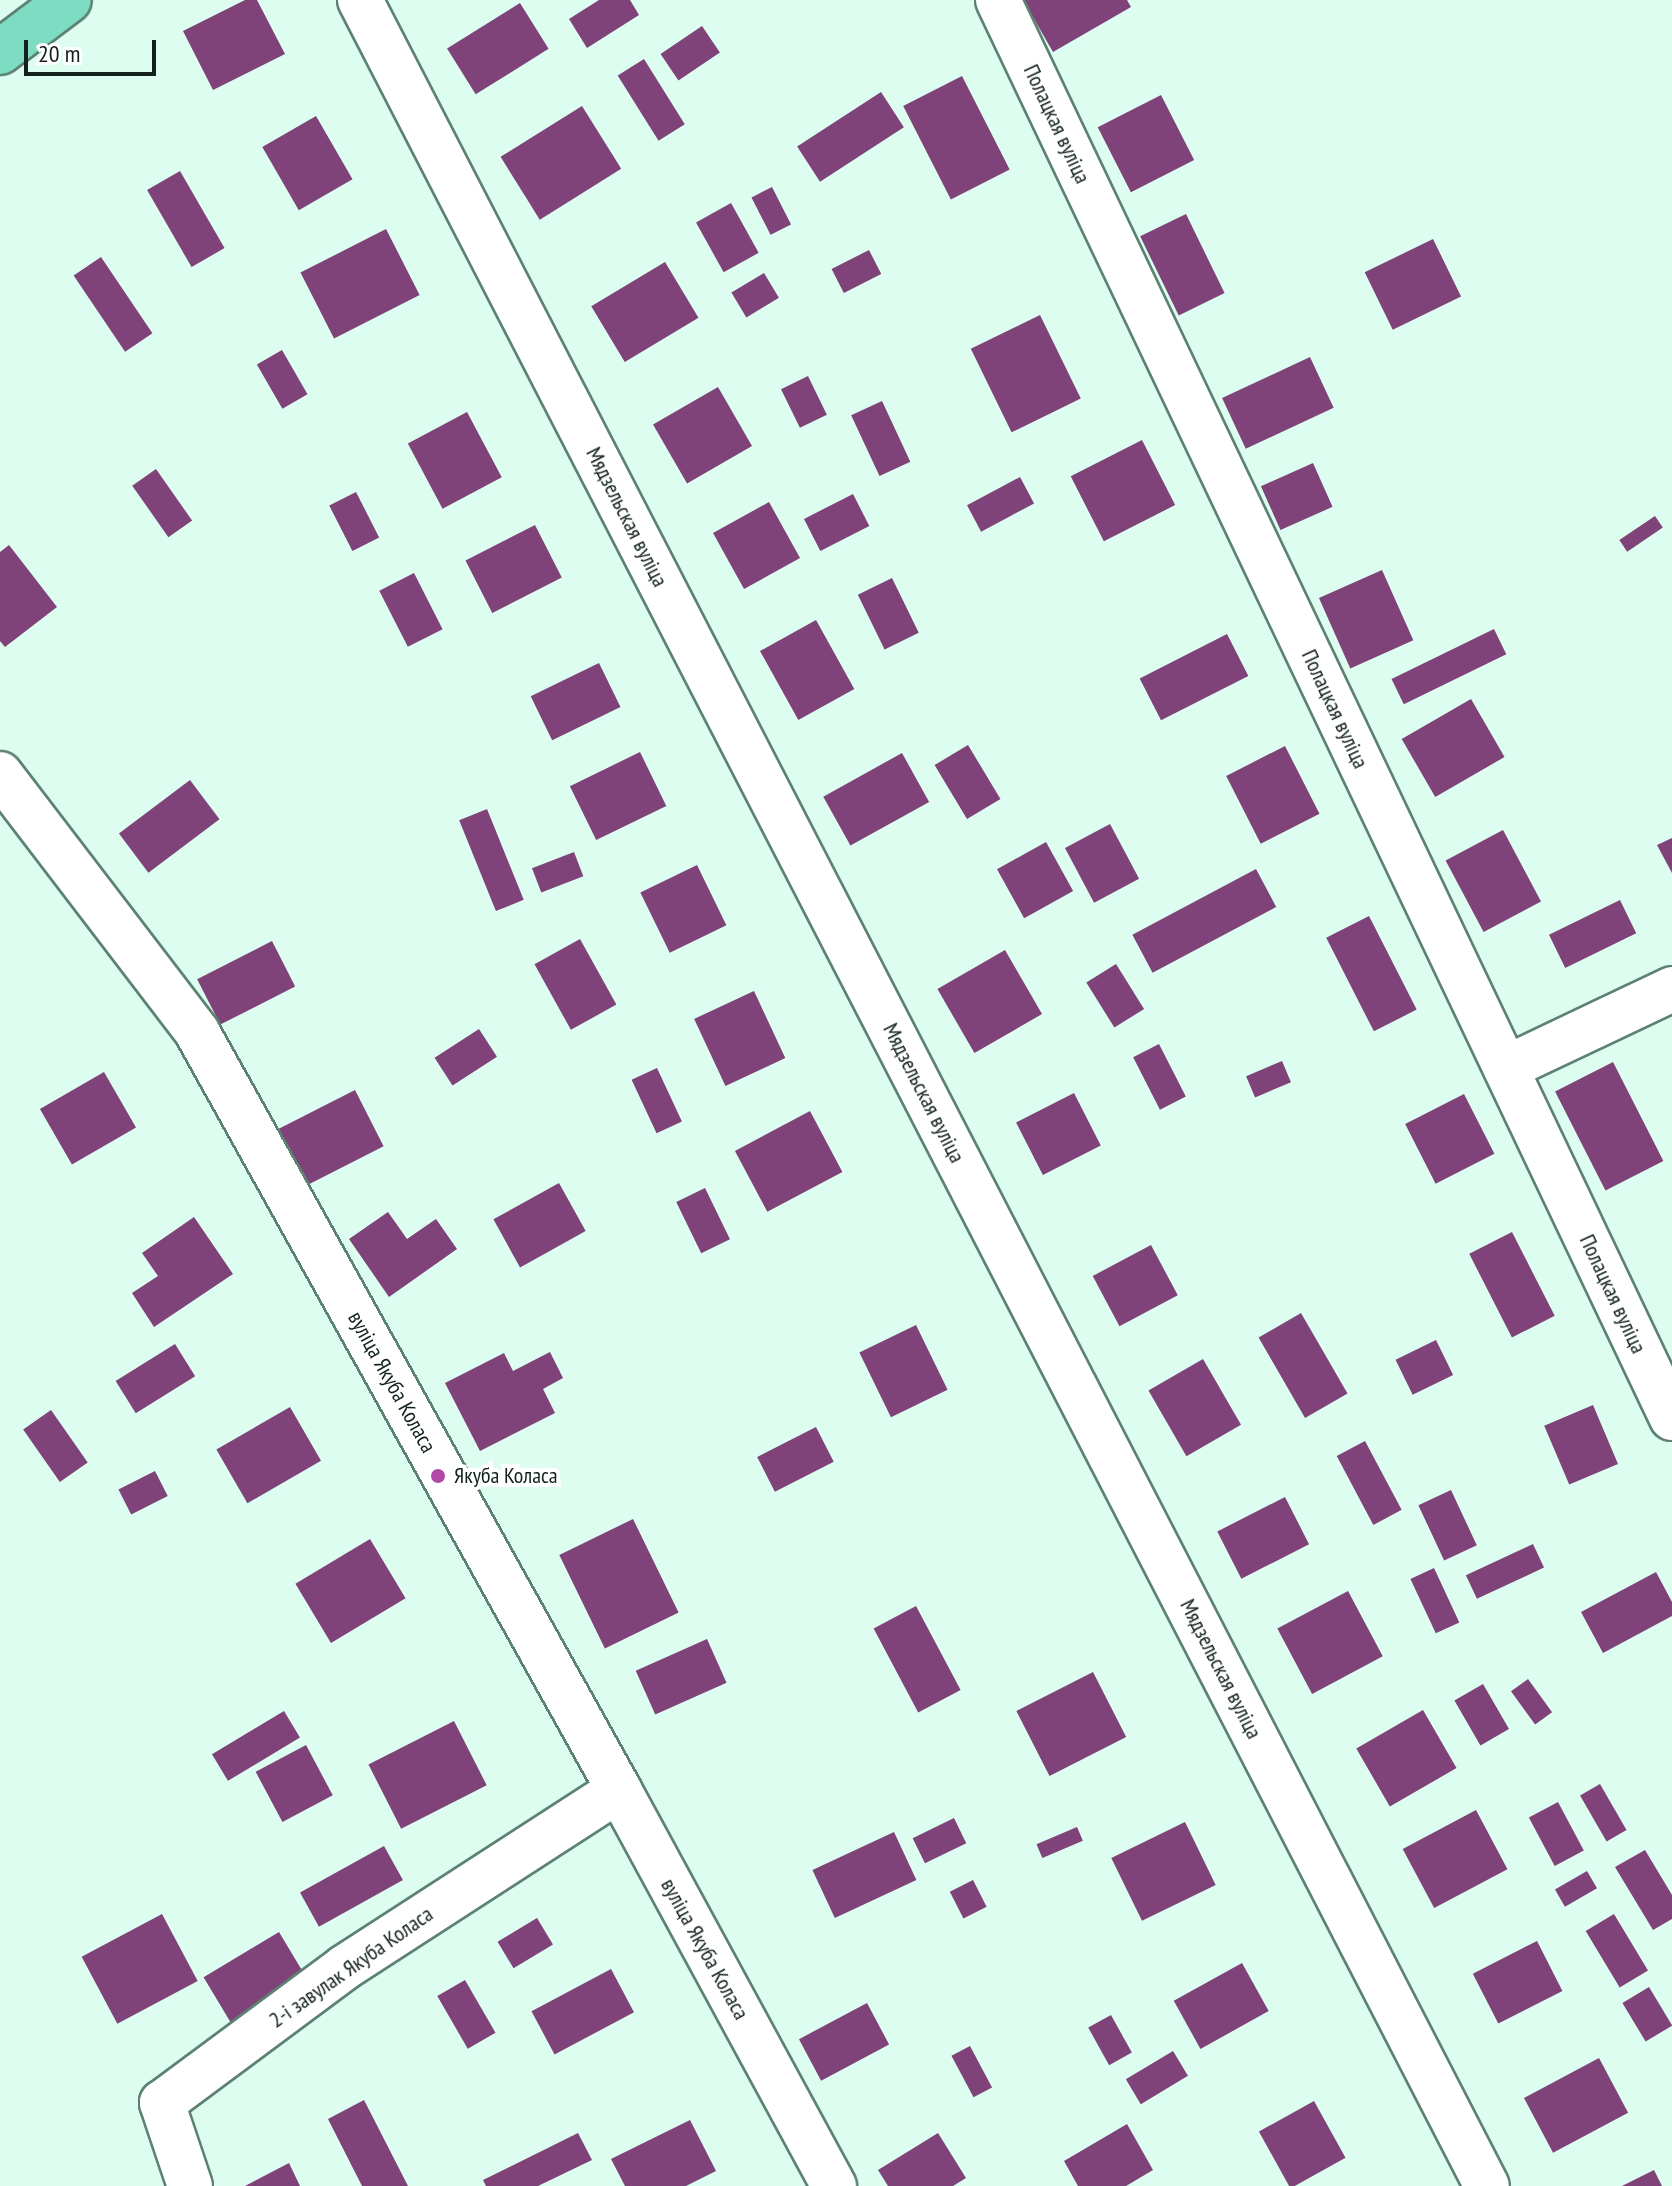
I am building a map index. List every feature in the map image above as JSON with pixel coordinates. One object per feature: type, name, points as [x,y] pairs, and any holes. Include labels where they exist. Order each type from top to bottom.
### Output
[{"type":"main road","points":[[0,52],[69,0]]},
{"type":"street","name":"Мядзельская вуліца","points":[[360,0],[1487,2186]]},
{"type":"street","name":"Полацкая вуліца","points":[[998,0],[1672,1418]]},
{"type":"street","name":"вуліца Якуба Коласа","points":[[0,774],[197,1032],[619,1790],[834,2186]]},
{"type":"street","points":[[1506,1068],[1672,989]]},
{"type":"street","name":"2-і завулак Якуба Коласа","points":[[190,2186],[162,2103],[345,1967],[619,1790]]},
{"type":"building","points":[[245,0],[257,0],[285,54],[213,90],[183,31]]},
{"type":"building","points":[[599,0],[630,0],[639,15],[587,48],[569,19]]},
{"type":"building","points":[[1023,0],[1127,0],[1131,7],[1053,52]]},
{"type":"building","points":[[520,3],[549,49],[476,94],[447,49]]},
{"type":"building","points":[[702,26],[720,53],[678,80],[661,54]]},
{"type":"building","points":[[644,59],[685,124],[659,141],[618,75]]},
{"type":"building","points":[[962,76],[1010,170],[951,200],[903,106]]},
{"type":"building","points":[[881,92],[904,127],[820,182],[797,146]]},
{"type":"building","points":[[1161,95],[1194,160],[1131,192],[1098,127]]},
{"type":"building","points":[[582,106],[621,169],[540,220],[501,157]]},
{"type":"building","points":[[316,116],[352,179],[299,210],[262,147]]},
{"type":"building","points":[[180,171],[225,248],[192,267],[147,190]]},
{"type":"building","points":[[772,187],[791,224],[771,235],[752,197]]},
{"type":"building","points":[[731,203],[759,253],[724,272],[696,222]]},
{"type":"building","points":[[1186,214],[1225,293],[1179,315],[1140,236]]},
{"type":"building","points":[[386,229],[420,295],[334,339],[300,273]]},
{"type":"building","points":[[1433,239],[1461,297],[1393,330],[1365,272]]},
{"type":"building","points":[[869,250],[881,274],[844,293],[832,269]]},
{"type":"building","points":[[101,257],[152,333],[125,352],[74,275]]},
{"type":"building","points":[[665,262],[698,318],[625,362],[591,306]]},
{"type":"building","points":[[764,273],[779,298],[746,317],[731,293]]},
{"type":"building","points":[[1040,315],[1081,399],[1012,432],[971,349]]},
{"type":"building","points":[[282,350],[308,394],[282,409],[257,364]]},
{"type":"building","points":[[1310,357],[1334,408],[1246,449],[1222,398]]},
{"type":"building","points":[[808,376],[827,415],[800,428],[781,389]]},
{"type":"building","points":[[718,387],[752,446],[687,483],[653,425]]},
{"type":"building","points":[[882,401],[910,462],[880,476],[851,415]]},
{"type":"building","points":[[467,412],[502,477],[443,509],[408,443]]},
{"type":"building","points":[[1142,440],[1175,505],[1104,541],[1071,476]]},
{"type":"building","points":[[1313,463],[1333,507],[1280,530],[1261,486]]},
{"type":"building","points":[[156,469],[192,521],[168,537],[132,486]]},
{"type":"building","points":[[1020,477],[1034,503],[981,532],[967,505]]},
{"type":"building","points":[[356,492],[379,537],[352,551],[329,506]]},
{"type":"building","points":[[853,494],[869,526],[820,551],[804,519]]},
{"type":"building","points":[[769,502],[800,558],[744,589],[713,533]]},
{"type":"building","points":[[1655,516],[1663,528],[1627,552],[1619,540]]},
{"type":"building","points":[[535,525],[562,578],[492,613],[466,560]]},
{"type":"building","points":[[9,545],[57,607],[5,647],[0,641],[0,552]]},
{"type":"building","points":[[1382,570],[1413,640],[1350,668],[1319,598]]},
{"type":"building","points":[[414,573],[443,629],[408,647],[379,591]]},
{"type":"building","points":[[892,578],[919,633],[885,649],[858,595]]},
{"type":"building","points":[[816,620],[854,689],[798,720],[760,651]]},
{"type":"building","points":[[1494,629],[1506,654],[1404,704],[1392,679]]},
{"type":"building","points":[[1227,634],[1248,676],[1161,720],[1140,678]]},
{"type":"building","points":[[599,663],[620,707],[552,740],[531,696]]},
{"type":"building","points":[[1471,699],[1504,757],[1435,797],[1402,739]]},
{"type":"building","points":[[968,745],[1000,799],[967,819],[935,765]]},
{"type":"building","points":[[1285,746],[1320,814],[1261,844],[1226,776]]},
{"type":"building","points":[[640,752],[666,806],[596,840],[570,786]]},
{"type":"building","points":[[902,753],[929,802],[850,846],[823,797]]},
{"type":"building","points":[[190,780],[219,819],[148,873],[119,834]]},
{"type":"building","points":[[487,809],[524,900],[496,911],[459,820]]},
{"type":"building","points":[[1110,824],[1139,879],[1094,903],[1065,848]]},
{"type":"building","points":[[1503,830],[1541,902],[1484,932],[1446,861]]},
{"type":"building","points":[[1672,838],[1672,873],[1657,845]]},
{"type":"building","points":[[1046,842],[1073,891],[1024,918],[997,869]]},
{"type":"building","points":[[574,852],[583,876],[541,892],[532,868]]},
{"type":"building","points":[[697,865],[726,925],[670,953],[640,893]]},
{"type":"building","points":[[1256,869],[1276,907],[1153,973],[1132,935]]},
{"type":"building","points":[[1620,900],[1636,933],[1565,968],[1549,935]]},
{"type":"building","points":[[1369,916],[1417,1010],[1374,1031],[1326,938]]},
{"type":"building","points":[[580,939],[616,1005],[571,1030],[535,964]]},
{"type":"building","points":[[272,941],[295,986],[220,1025],[197,979]]},
{"type":"building","points":[[1005,950],[1042,1014],[974,1053],[937,989]]},
{"type":"building","points":[[1116,964],[1144,1009],[1114,1027],[1086,983]]},
{"type":"building","points":[[754,991],[785,1058],[725,1086],[694,1019]]},
{"type":"building","points":[[479,1029],[497,1057],[453,1086],[435,1058]]},
{"type":"building","points":[[1159,1044],[1186,1097],[1160,1110],[1133,1057]]},
{"type":"building","points":[[1282,1061],[1291,1082],[1255,1097],[1246,1076]]},
{"type":"building","points":[[1613,1062],[1663,1161],[1605,1190],[1555,1092]]},
{"type":"building","points":[[657,1068],[682,1121],[657,1133],[632,1080]]},
{"type":"building","points":[[104,1072],[136,1127],[72,1164],[40,1109]]},
{"type":"building","points":[[355,1090],[384,1146],[307,1185],[278,1129]]},
{"type":"building","points":[[1074,1093],[1101,1146],[1043,1175],[1016,1123]]},
{"type":"building","points":[[1464,1094],[1494,1154],[1436,1184],[1405,1124]]},
{"type":"building","points":[[810,1111],[842,1172],[767,1212],[735,1151]]},
{"type":"building","points":[[559,1183],[586,1231],[520,1267],[493,1219]]},
{"type":"building","points":[[705,1188],[730,1239],[701,1253],[676,1202]]},
{"type":"building","points":[[388,1212],[407,1239],[436,1219],[457,1249],[389,1297],[349,1239]]},
{"type":"building","points":[[194,1217],[233,1274],[154,1327],[132,1293],[158,1276],[142,1253]]},
{"type":"building","points":[[1512,1232],[1555,1316],[1512,1338],[1469,1254]]},
{"type":"building","points":[[1151,1245],[1178,1295],[1119,1326],[1093,1276]]},
{"type":"building","points":[[1301,1313],[1348,1394],[1305,1418],[1259,1338]]},
{"type":"building","points":[[916,1325],[948,1390],[891,1417],[859,1353]]},
{"type":"building","points":[[1436,1340],[1453,1375],[1413,1395],[1396,1360]]},
{"type":"building","points":[[175,1344],[195,1376],[136,1413],[116,1381]]},
{"type":"building","points":[[550,1352],[563,1378],[543,1389],[555,1413],[480,1451],[445,1383],[504,1353],[513,1371]]},
{"type":"building","points":[[1203,1359],[1241,1425],[1186,1456],[1148,1390]]},
{"type":"building","points":[[1593,1405],[1618,1464],[1569,1485],[1544,1426]]},
{"type":"building","points":[[290,1407],[321,1461],[247,1503],[216,1450]]},
{"type":"building","points":[[51,1410],[88,1462],[60,1482],[23,1430]]},
{"type":"building","points":[[816,1427],[834,1462],[775,1492],[757,1457]]},
{"type":"building","points":[[1365,1441],[1402,1510],[1373,1525],[1337,1456]]},
{"type":"building","points":[[155,1471],[168,1496],[131,1515],[118,1490]]},
{"type":"building","points":[[1451,1490],[1477,1545],[1444,1560],[1418,1505]]},
{"type":"building","points":[[1285,1497],[1309,1544],[1241,1579],[1217,1532]]},
{"type":"building","points":[[633,1519],[679,1612],[605,1648],[559,1555]]},
{"type":"building","points":[[370,1539],[406,1598],[331,1643],[295,1584]]},
{"type":"building","points":[[1533,1544],[1544,1568],[1477,1599],[1466,1575]]},
{"type":"building","points":[[1434,1568],[1459,1622],[1436,1633],[1410,1579]]},
{"type":"building","points":[[1656,1572],[1672,1602],[1672,1616],[1603,1653],[1581,1612]]},
{"type":"building","points":[[1348,1591],[1383,1656],[1312,1694],[1277,1629]]},
{"type":"building","points":[[916,1606],[961,1690],[918,1712],[874,1629]]},
{"type":"building","points":[[707,1639],[727,1683],[655,1715],[636,1671]]},
{"type":"building","points":[[1093,1672],[1126,1737],[1050,1776],[1016,1711]]},
{"type":"building","points":[[1528,1679],[1552,1712],[1535,1725],[1511,1691]]},
{"type":"building","points":[[1483,1684],[1509,1729],[1480,1746],[1454,1700]]},
{"type":"building","points":[[1423,1710],[1456,1768],[1390,1807],[1356,1748]]},
{"type":"building","points":[[284,1711],[300,1738],[228,1781],[212,1754]]},
{"type":"building","points":[[454,1721],[487,1785],[401,1829],[368,1765]]},
{"type":"building","points":[[306,1745],[333,1795],[282,1822],[256,1772]]},
{"type":"building","points":[[1600,1784],[1627,1830],[1607,1841],[1580,1796]]},
{"type":"building","points":[[1558,1802],[1584,1851],[1555,1866],[1529,1817]]},
{"type":"building","points":[[1476,1810],[1507,1869],[1434,1908],[1403,1849]]},
{"type":"building","points":[[954,1818],[966,1843],[925,1863],[913,1838]]},
{"type":"building","points":[[1185,1822],[1216,1885],[1142,1921],[1111,1858]]},
{"type":"building","points":[[1077,1827],[1083,1841],[1042,1858],[1036,1844]]},
{"type":"building","points":[[894,1832],[916,1880],[835,1918],[812,1870]]},
{"type":"building","points":[[384,1846],[403,1880],[319,1927],[300,1893]]},
{"type":"building","points":[[1645,1850],[1672,1895],[1672,1919],[1653,1930],[1615,1867]]},
{"type":"building","points":[[1587,1871],[1597,1888],[1565,1907],[1555,1889]]},
{"type":"building","points":[[973,1880],[987,1907],[963,1919],[950,1892]]},
{"type":"building","points":[[162,1914],[198,1981],[117,2024],[82,1957]]},
{"type":"building","points":[[1614,1914],[1648,1971],[1620,1988],[1586,1931]]},
{"type":"building","points":[[537,1918],[553,1945],[514,1968],[498,1942]]},
{"type":"building","points":[[279,1932],[307,1979],[232,2024],[204,1977]]},
{"type":"building","points":[[1537,1941],[1562,1991],[1498,2024],[1473,1974]]},
{"type":"building","points":[[1242,1963],[1269,2011],[1200,2049],[1174,2001]]},
{"type":"building","points":[[611,1969],[634,2012],[555,2055],[532,2011]]},
{"type":"building","points":[[465,1980],[496,2033],[468,2049],[437,1996]]},
{"type":"building","points":[[1649,1987],[1672,2026],[1646,2042],[1622,2003]]},
{"type":"building","points":[[867,2003],[889,2044],[821,2081],[799,2039]]},
{"type":"building","points":[[1111,2015],[1132,2053],[1109,2065],[1088,2028]]},
{"type":"building","points":[[970,2046],[992,2087],[974,2097],[951,2056]]},
{"type":"building","points":[[1173,2051],[1188,2076],[1141,2104],[1126,2079]]},
{"type":"building","points":[[1599,2058],[1628,2113],[1553,2153],[1524,2098]]},
{"type":"building","points":[[364,2100],[408,2186],[362,2186],[328,2119]]},
{"type":"building","points":[[1314,2101],[1346,2158],[1295,2186],[1289,2186],[1259,2132]]},
{"type":"building","points":[[690,2120],[716,2171],[686,2186],[625,2186],[611,2159]]},
{"type":"building","points":[[1127,2124],[1153,2170],[1126,2186],[1078,2186],[1064,2161]]},
{"type":"building","points":[[578,2133],[592,2160],[538,2186],[486,2186],[483,2180]]},
{"type":"building","points":[[938,2133],[966,2178],[953,2186],[888,2186],[878,2170]]},
{"type":"building","points":[[289,2163],[300,2186],[245,2186]]},
{"type":"building","points":[[1654,2170],[1662,2186],[1622,2186]]},
{"type":"place","name":"Якуба Коласа","points":[[438,1476]]}]
